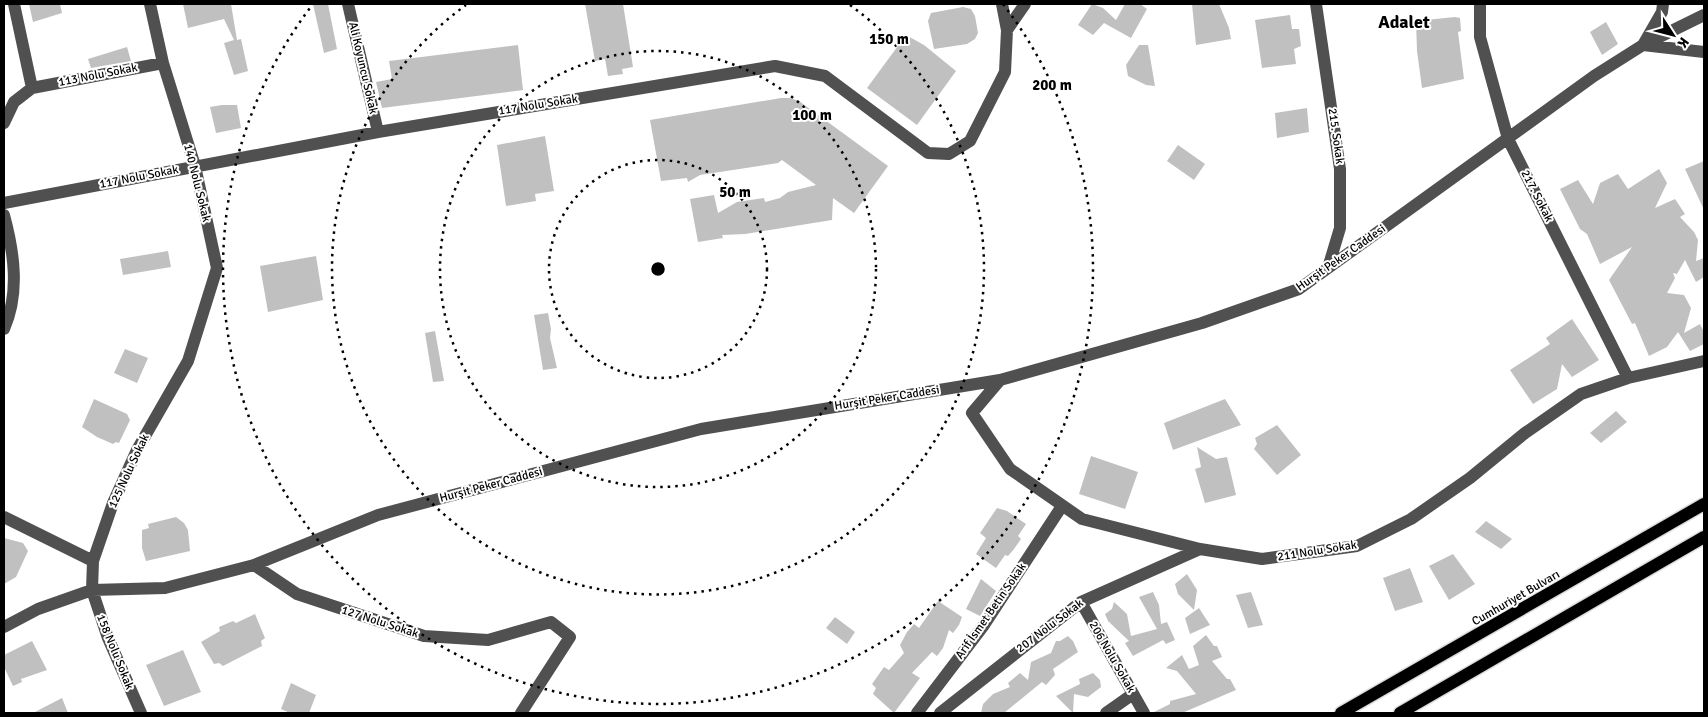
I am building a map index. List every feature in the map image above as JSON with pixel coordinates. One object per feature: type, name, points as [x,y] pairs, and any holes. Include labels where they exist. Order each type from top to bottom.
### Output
[{"type":"main road","name":"Cumhuriyet Bulvarı","points":[[1341,713],[1704,504]]},
{"type":"main road","points":[[1400,713],[1704,537]]},
{"type":"street","points":[[4,123],[14,102],[32,88],[14,4]]},
{"type":"street","name":"140 Nolu Sokak","points":[[150,4],[163,63],[195,166],[217,268],[188,361]]},
{"type":"street","name":"Ali Koyuncu Sokak","points":[[348,4],[378,132]]},
{"type":"street","points":[[1002,4],[1007,30]]},
{"type":"street","points":[[1007,30],[1025,4]]},
{"type":"street","name":"215. Sokak","points":[[1316,4],[1340,169],[1340,228],[1328,268]]},
{"type":"street","name":"217. Sokak","points":[[1480,4],[1480,37],[1508,139],[1628,378]]},
{"type":"street","points":[[1663,4],[1662,12],[1643,45],[1704,52]]},
{"type":"street","name":"Hurşit Peker Caddesi","points":[[4,627],[38,609],[92,590],[165,588],[254,565],[378,515],[701,429],[1000,380],[1202,323],[1299,289],[1594,76],[1643,45],[1704,15]]},
{"type":"street","name":"117 Nolu Sokak","points":[[4,203],[378,132],[774,66],[825,76],[928,153],[949,154],[970,141],[1005,72],[1007,30]]},
{"type":"street","name":"113 Nolu Sokak","points":[[32,88],[163,63]]},
{"type":"street","points":[[4,215],[10,240],[15,289],[4,329]]},
{"type":"street","name":"125 Nolu Sokak","points":[[92,590],[93,561],[113,503],[137,450],[188,361]]},
{"type":"street","name":"211 Nolu Sokak","points":[[1000,380],[972,413],[1010,469],[1062,506],[1082,519],[1200,549],[1262,559],[1357,546],[1411,519],[1470,478],[1525,432],[1582,394],[1628,378],[1704,361]]},
{"type":"street","name":"Arif İsmet Betin Sokak","points":[[917,713],[984,625],[1062,506]]},
{"type":"street","points":[[4,517],[93,561]]},
{"type":"street","name":"207 Nolu Sokak","points":[[940,713],[1080,602],[1200,549]]},
{"type":"street","name":"127 Nolu Sokak","points":[[254,565],[297,594],[424,636],[488,640],[551,622],[570,637],[521,713]]},
{"type":"street","name":"158 Nolu Sokak","points":[[92,590],[108,638],[141,713]]},
{"type":"street","name":"206 Nolu Sokak","points":[[1080,602],[1144,713]]},
{"type":"street","points":[[1106,713],[1133,694]]},
{"type":"building","points":[[29,4],[60,4],[62,13],[33,22]]},
{"type":"building","points":[[183,4],[231,4],[237,40],[241,39],[248,71],[234,75],[224,43],[234,40],[224,19],[188,28]]},
{"type":"building","points":[[313,4],[328,4],[337,49],[324,53]]},
{"type":"building","points":[[585,4],[623,4],[633,67],[622,69],[623,74],[608,76],[605,59],[595,61]]},
{"type":"building","points":[[1092,4],[1103,8],[1116,20],[1125,4],[1140,4],[1147,9],[1131,38],[1104,23],[1093,35],[1078,25]]},
{"type":"building","points":[[1192,4],[1219,4],[1229,28],[1231,39],[1196,45]]},
{"type":"building","points":[[963,7],[971,9],[975,16],[978,33],[975,39],[967,44],[934,49],[928,21],[931,13]]},
{"type":"building","points":[[1290,15],[1292,29],[1299,29],[1301,46],[1294,49],[1296,64],[1262,68],[1255,20]]},
{"type":"building","points":[[1460,18],[1461,31],[1458,32],[1464,79],[1422,88],[1417,51],[1416,21]]},
{"type":"building","points":[[1606,22],[1618,44],[1602,55],[1590,32]]},
{"type":"building","points":[[906,35],[924,45],[956,71],[917,125],[867,88]]},
{"type":"building","points":[[518,45],[523,90],[382,108],[376,82],[392,79],[389,61]]},
{"type":"building","points":[[1139,45],[1148,45],[1155,86],[1146,85],[1128,76],[1126,65]]},
{"type":"building","points":[[127,47],[131,61],[91,68],[88,59]]},
{"type":"building","points":[[781,98],[799,101],[888,166],[854,213],[833,198],[832,220],[745,234],[722,235],[723,238],[698,242],[690,199],[714,195],[718,213],[737,202],[764,198],[765,202],[780,198],[788,192],[816,185],[782,160],[778,163],[700,175],[688,182],[687,178],[661,181],[650,120]]},
{"type":"building","points":[[237,105],[241,128],[216,133],[210,107]]},
{"type":"building","points":[[1307,108],[1309,132],[1277,138],[1275,113]]},
{"type":"building","points":[[545,136],[554,191],[535,194],[536,201],[506,206],[497,145]]},
{"type":"building","points":[[1178,145],[1205,164],[1194,180],[1167,161]]},
{"type":"building","points":[[1704,161],[1704,210],[1685,169]]},
{"type":"building","points":[[1659,169],[1667,183],[1655,208],[1675,199],[1685,214],[1680,217],[1694,232],[1698,240],[1696,261],[1704,258],[1704,277],[1696,282],[1685,260],[1677,274],[1673,273],[1675,278],[1667,293],[1684,295],[1691,308],[1684,333],[1700,324],[1704,332],[1704,344],[1690,351],[1678,332],[1667,347],[1649,356],[1635,323],[1632,324],[1609,280],[1632,247],[1600,264],[1587,234],[1580,229],[1560,189],[1578,180],[1593,204],[1600,183],[1618,174],[1628,189]]},
{"type":"building","points":[[168,251],[171,267],[123,275],[120,259]]},
{"type":"building","points":[[316,256],[323,300],[268,312],[260,266]]},
{"type":"building","points":[[548,313],[551,329],[550,338],[557,368],[543,370],[534,315]]},
{"type":"building","points":[[1572,319],[1599,360],[1572,377],[1562,364],[1557,389],[1533,404],[1510,370],[1550,344],[1546,338]]},
{"type":"building","points":[[435,331],[444,381],[433,382],[425,333]]},
{"type":"building","points":[[125,349],[148,358],[137,383],[114,373]]},
{"type":"building","points":[[94,399],[127,414],[130,420],[119,443],[113,444],[97,437],[82,427]]},
{"type":"building","points":[[1225,399],[1241,425],[1173,450],[1164,423]]},
{"type":"building","points":[[1616,411],[1627,422],[1601,443],[1590,433]]},
{"type":"building","points":[[1277,425],[1301,455],[1277,475],[1254,449],[1257,444],[1255,438]]},
{"type":"building","points":[[1197,447],[1216,459],[1227,457],[1236,495],[1205,503],[1195,469],[1201,467]]},
{"type":"building","points":[[1091,456],[1138,472],[1125,509],[1079,494]]},
{"type":"building","points":[[997,508],[1007,511],[1026,524],[1018,536],[1021,539],[1008,556],[1005,555],[996,568],[976,554],[986,538],[980,533]]},
{"type":"building","points":[[176,517],[184,523],[188,530],[190,551],[146,561],[142,548],[142,530],[149,528],[148,524]]},
{"type":"building","points":[[1486,521],[1512,539],[1501,549],[1475,532]]},
{"type":"building","points":[[4,538],[23,543],[28,551],[16,577],[4,584]]},
{"type":"building","points":[[1453,554],[1475,584],[1449,600],[1429,566]]},
{"type":"building","points":[[1410,568],[1423,602],[1395,611],[1383,578]]},
{"type":"building","points":[[1187,574],[1197,590],[1194,610],[1178,594],[1175,584]]},
{"type":"building","points":[[981,579],[996,591],[980,616],[966,609]]},
{"type":"building","points":[[1153,592],[1159,605],[1161,624],[1167,622],[1175,640],[1166,644],[1163,640],[1133,656],[1125,643],[1129,641],[1108,621],[1105,614],[1112,609],[1114,602],[1127,614],[1131,636],[1157,629],[1139,597]]},
{"type":"building","points":[[1251,592],[1263,625],[1248,628],[1236,595]]},
{"type":"building","points":[[938,601],[962,617],[959,625],[953,633],[949,630],[943,648],[937,656],[932,652],[912,673],[920,678],[894,713],[873,694],[876,688],[872,684],[884,667],[889,670],[904,653],[900,645],[907,632],[914,624],[919,628]]},
{"type":"building","points":[[1199,608],[1210,625],[1190,634],[1185,618]]},
{"type":"building","points":[[255,614],[265,638],[261,641],[262,646],[223,666],[219,663],[214,664],[201,642],[220,631],[219,627],[233,621],[236,623]]},
{"type":"building","points":[[835,617],[855,632],[847,644],[826,628]]},
{"type":"building","points":[[1206,635],[1214,646],[1217,646],[1222,657],[1212,661],[1227,679],[1230,679],[1236,690],[1182,713],[1152,713],[1170,704],[1170,701],[1196,694],[1177,671],[1166,668],[1182,655],[1189,669],[1199,665],[1193,646]]},
{"type":"building","points":[[1068,636],[1073,641],[1078,652],[1053,669],[1055,675],[1046,685],[1042,682],[1004,713],[981,713],[983,704],[993,694],[1010,687],[1008,683],[1020,673],[1028,680],[1031,662],[1051,653],[1056,641],[1060,641]]},
{"type":"building","points":[[32,641],[47,670],[21,679],[22,682],[13,686],[4,667],[4,655]]},
{"type":"building","points":[[183,650],[201,692],[164,706],[146,665]]},
{"type":"building","points":[[1093,673],[1100,680],[1101,687],[1088,697],[1074,694],[1073,713],[1056,696],[1080,684],[1079,679]]},
{"type":"building","points":[[291,683],[316,695],[309,713],[290,713],[281,709]]},
{"type":"building","points":[[62,698],[68,713],[33,713]]},
{"type":"district","name":"Adalet","points":[[1404,22]]}]
